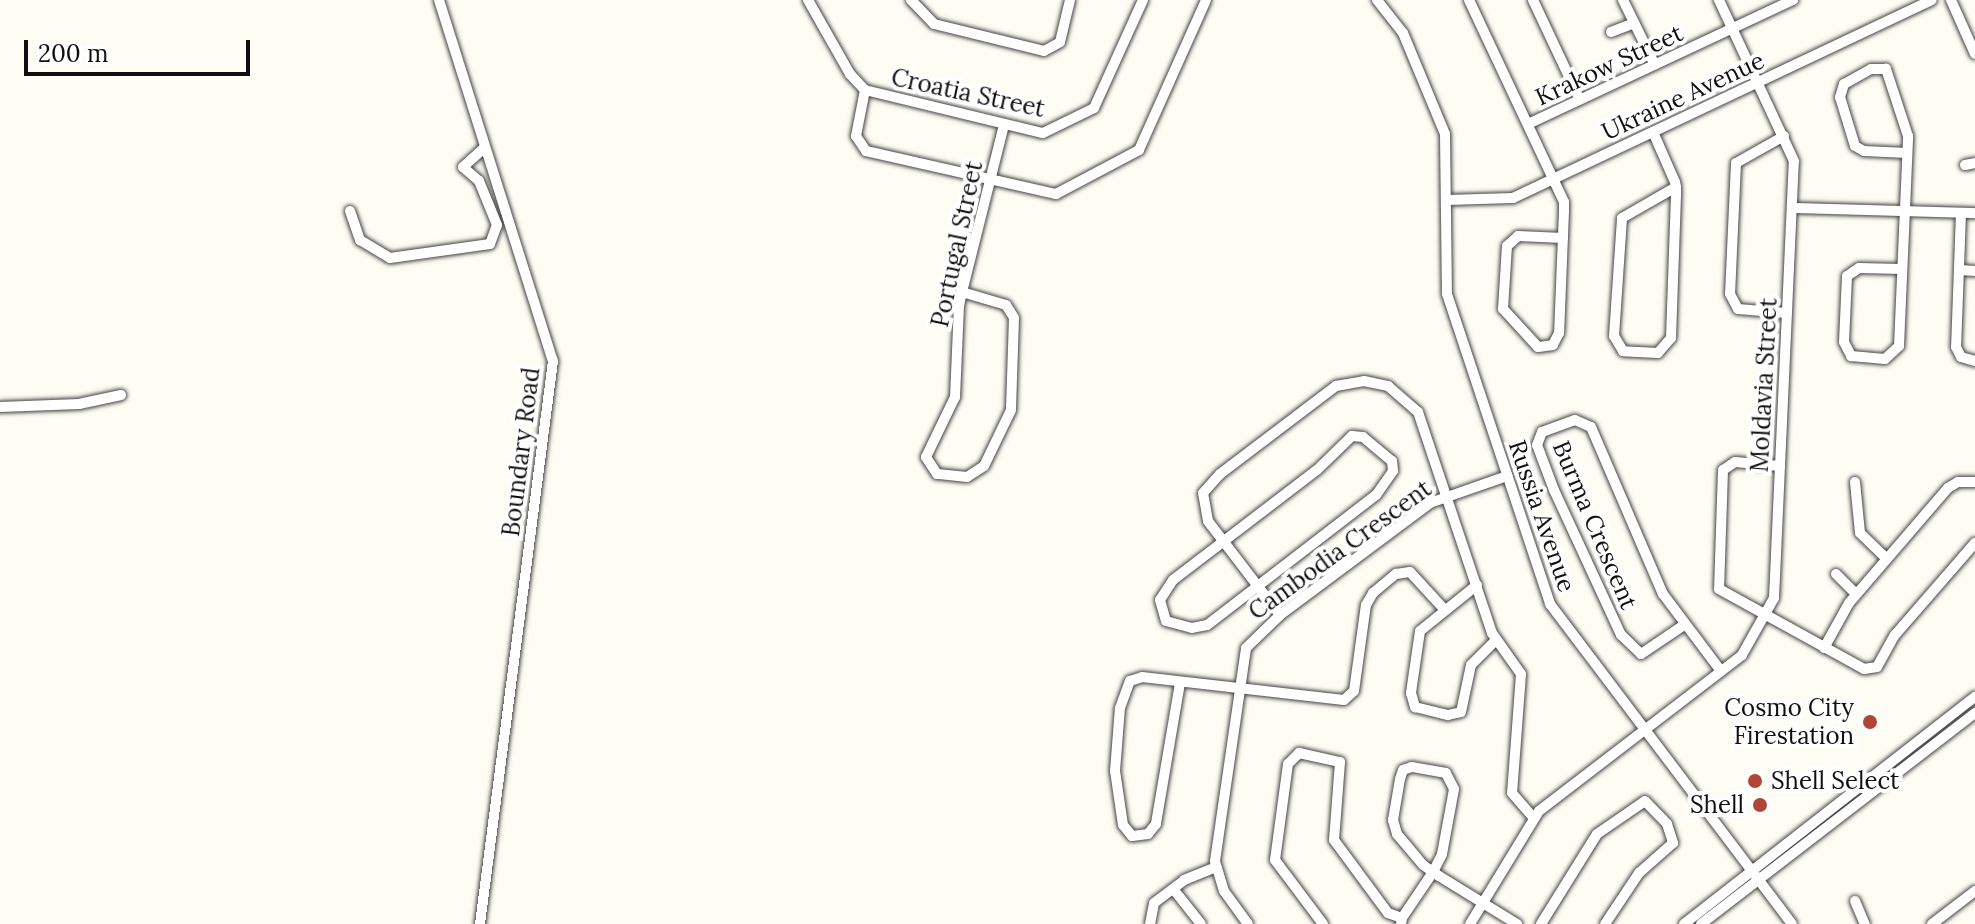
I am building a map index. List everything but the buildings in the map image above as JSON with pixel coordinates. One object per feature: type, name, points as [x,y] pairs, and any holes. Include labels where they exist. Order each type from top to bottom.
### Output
[{"type":"street","name":"Boundary Road","points":[[439,0],[553,366],[480,924]]},
{"type":"street","name":"Croatia Street","points":[[808,0],[850,74],[865,90],[1047,133],[1091,111],[1143,0]]},
{"type":"street","points":[[911,0],[934,24],[1044,51],[1060,42],[1070,0]]},
{"type":"street","points":[[865,90],[856,134],[863,149],[1053,194],[1133,156],[1144,142],[1206,0]]},
{"type":"street","name":"Russia Avenue","points":[[1377,0],[1403,33],[1444,132],[1447,294],[1550,604],[1792,924]]},
{"type":"street","points":[[1469,0],[1564,204],[1563,238],[1559,333],[1553,345],[1538,347],[1503,309],[1507,246],[1518,236],[1563,238]]},
{"type":"street","points":[[1533,0],[1580,100]]},
{"type":"street","points":[[1623,0],[1655,65]]},
{"type":"street","name":"Moldavia Street","points":[[1643,729],[1747,650],[1775,593],[1794,161],[1719,0]]},
{"type":"street","name":"Krakow Street","points":[[1528,124],[1793,0]]},
{"type":"street","name":"Ukraine Avenue","points":[[1447,200],[1503,202],[1931,0]]},
{"type":"street","points":[[1951,0],[1975,54]]},
{"type":"street","points":[[1611,32],[1634,23]]},
{"type":"street","points":[[1902,269],[1859,268],[1849,273],[1844,342],[1848,355],[1885,359],[1898,350],[1906,210],[1908,129],[1888,71],[1871,69],[1844,84],[1840,97],[1855,146],[1864,151],[1907,153]]},
{"type":"street","name":"Portugal Street","points":[[962,292],[1012,311],[1011,410],[978,473],[937,474],[926,461],[955,393],[962,292],[1004,125]]},
{"type":"street","points":[[1653,132],[1676,187],[1670,342],[1658,353],[1623,351],[1614,336],[1622,218],[1676,187]]},
{"type":"street","points":[[1784,136],[1736,163],[1730,294],[1738,309],[1787,313]]},
{"type":"street","points":[[350,211],[360,240],[390,258],[490,244],[497,225],[479,181],[463,167],[484,148]]},
{"type":"street","points":[[1792,208],[1975,213]]},
{"type":"street","points":[[1961,213],[1956,347],[1961,357],[1975,361]]},
{"type":"street","points":[[1960,270],[1975,271]]},
{"type":"street","points":[[1280,615],[1254,589],[1202,507],[1208,486],[1330,390],[1350,381],[1388,386],[1412,403],[1496,640],[1524,683],[1512,793],[1534,818]]},
{"type":"street","points":[[0,407],[79,404],[121,395]]},
{"type":"street","name":"Burma Crescent","points":[[1684,625],[1641,654],[1621,635],[1554,490],[1537,445],[1542,432],[1575,420],[1591,427],[1663,594],[1721,671]]},
{"type":"street","points":[[1352,436],[1363,437],[1390,457],[1393,471],[1376,495],[1200,627],[1172,625],[1162,617],[1159,604],[1166,587],[1224,541],[1317,470],[1352,436]]},
{"type":"street","points":[[1780,466],[1735,462],[1721,473],[1718,586],[1765,617],[1864,669],[1874,669],[1895,635],[1975,543]]},
{"type":"street","name":"Cambodia Crescent","points":[[1216,867],[1237,689],[1246,648],[1280,615],[1447,495],[1507,476]]},
{"type":"street","points":[[1855,482],[1860,533],[1887,559]]},
{"type":"street","points":[[1824,648],[1856,594],[1948,488],[1958,482],[1975,482]]},
{"type":"street","points":[[1180,683],[1156,824],[1148,834],[1132,836],[1124,828],[1115,784],[1123,693],[1138,678],[1340,700],[1350,697],[1367,601],[1399,572],[1418,577],[1444,609]]},
{"type":"street","points":[[1836,574],[1856,594]]},
{"type":"street","points":[[1477,585],[1444,609],[1418,635],[1411,698],[1417,710],[1448,715],[1461,712],[1471,665],[1496,640]]},
{"type":"street","points":[[1684,924],[1750,869],[1975,697]]},
{"type":"street","points":[[1701,924],[1975,713]]},
{"type":"street","points":[[1470,924],[1534,818],[1643,729]]},
{"type":"street","points":[[1323,924],[1275,860],[1288,764],[1299,753],[1331,756],[1341,764],[1334,840],[1388,913],[1402,921],[1433,872],[1448,836],[1454,783],[1446,773],[1410,767],[1401,775],[1393,824],[1433,872],[1517,924]]},
{"type":"street","points":[[1541,924],[1597,834],[1645,801],[1667,824],[1673,843],[1639,873],[1605,924]]},
{"type":"street","points":[[1150,924],[1151,906],[1193,875],[1216,867],[1224,891],[1248,924]]},
{"type":"street","points":[[1174,890],[1201,924]]},
{"type":"street","points":[[1932,924],[1975,891]]},
{"type":"street","points":[[1855,901],[1865,924]]},
{"type":"place","name":"Cosmo City Firestation","points":[[1870,722]]},
{"type":"place","name":"Shell Select","points":[[1755,781]]},
{"type":"place","name":"Shell","points":[[1760,805]]}]
